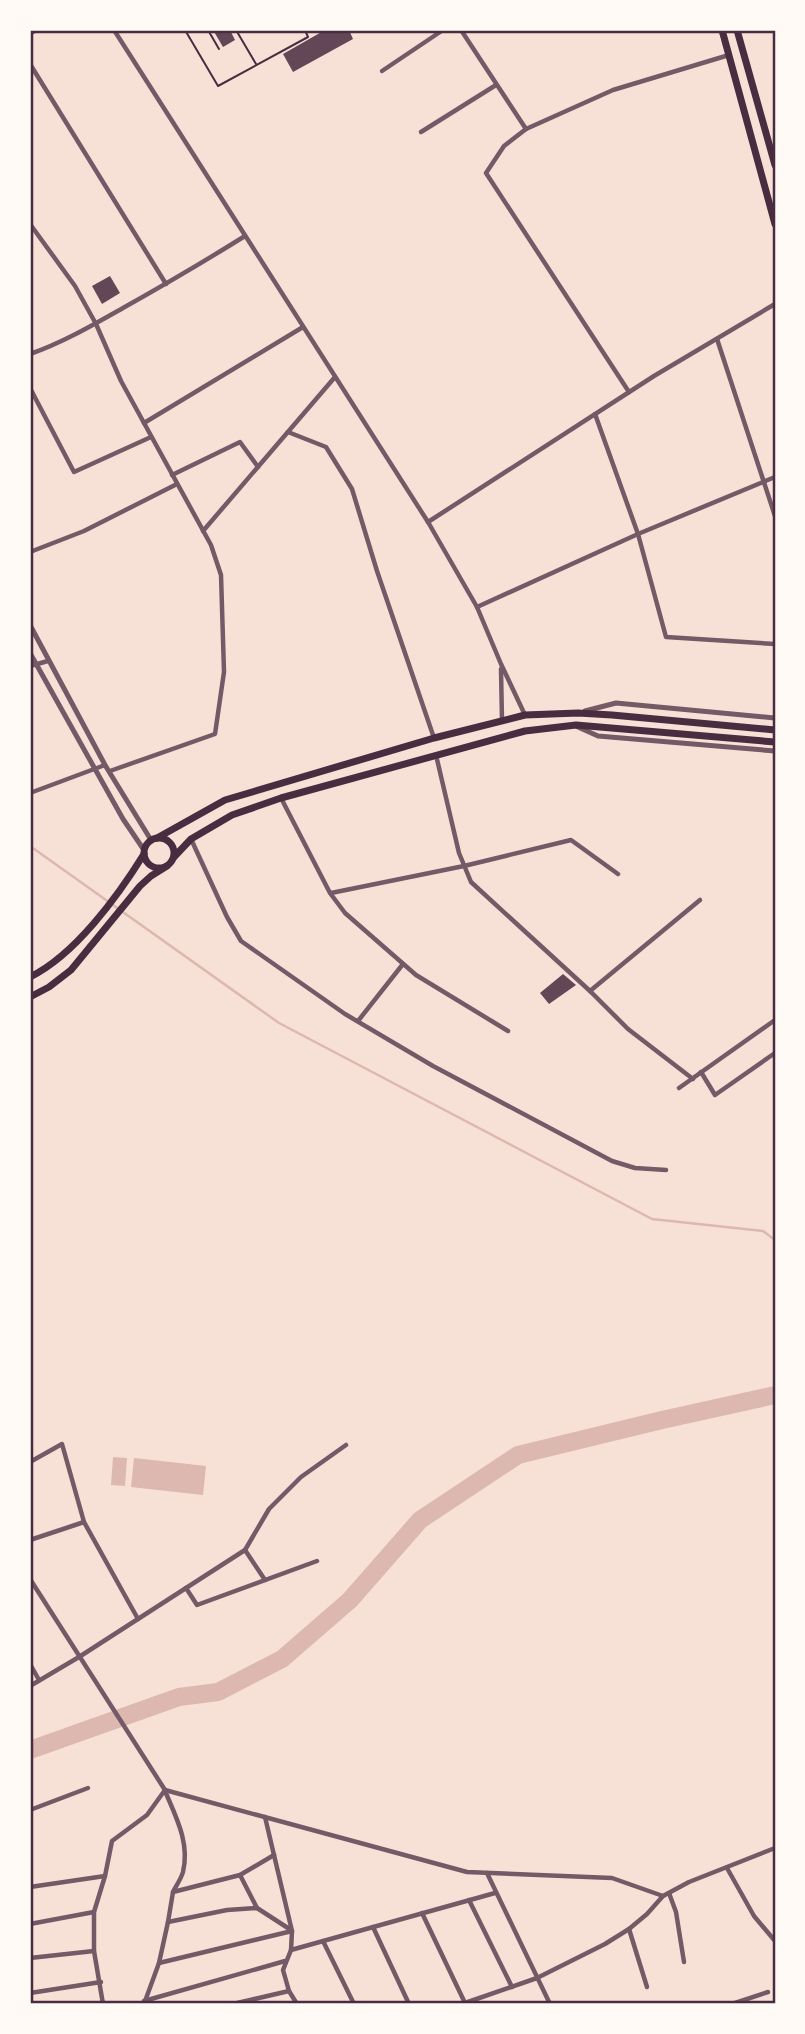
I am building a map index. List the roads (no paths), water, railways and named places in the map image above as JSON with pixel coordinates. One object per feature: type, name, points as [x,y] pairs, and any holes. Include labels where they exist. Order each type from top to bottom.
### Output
[{"type":"main road","points":[[722,30],[775,224]]},
{"type":"main road","points":[[737,30],[775,165]]},
{"type":"main road","points":[[30,976],[59,957],[100,916],[130,878],[154,839],[225,800],[434,738],[525,716],[578,713],[775,730]]},
{"type":"main road","points":[[30,996],[71,970],[140,886],[166,866],[191,839],[232,815],[281,798],[525,731],[576,725],[775,742]]},
{"type":"main road","points":[[154,839],[167,839],[173,847],[174,857]]},
{"type":"main road","points":[[144,852],[152,866],[166,866]]},
{"type":"street","points":[[30,33],[36,30]]},
{"type":"street","points":[[114,30],[428,522],[477,607],[525,716]]},
{"type":"street","points":[[382,71],[443,30]]},
{"type":"street","points":[[461,30],[526,129]]},
{"type":"street","points":[[629,392],[486,173],[504,146],[526,129],[613,90],[729,55]]},
{"type":"street","points":[[30,64],[166,284]]},
{"type":"street","points":[[421,132],[496,85]]},
{"type":"street","points":[[30,224],[75,286],[96,324],[121,381],[211,545],[221,575],[224,672],[215,734],[110,771]]},
{"type":"street","points":[[30,354],[96,324],[245,236]]},
{"type":"street","points":[[428,522],[629,392],[775,304]]},
{"type":"street","points":[[144,423],[303,327]]},
{"type":"street","points":[[717,339],[775,516]]},
{"type":"street","points":[[203,531],[335,377]]},
{"type":"street","points":[[30,388],[74,472],[151,437]]},
{"type":"street","points":[[595,414],[638,534],[666,637],[775,644]]},
{"type":"street","points":[[288,432],[326,447],[352,489],[434,738]]},
{"type":"street","points":[[173,475],[240,442],[258,467]]},
{"type":"street","points":[[477,607],[638,534],[775,477]]},
{"type":"street","points":[[30,552],[85,531],[177,484]]},
{"type":"street","points":[[30,625],[105,765],[154,839]]},
{"type":"street","points":[[30,653],[33,665],[144,852]]},
{"type":"street","points":[[33,665],[48,661]]},
{"type":"street","points":[[501,664],[502,721]]},
{"type":"street","points":[[578,713],[616,704],[775,718]]},
{"type":"street","points":[[576,725],[598,736],[775,751]]},
{"type":"street","points":[[436,755],[459,853],[471,882],[628,1028],[692,1079]]},
{"type":"street","points":[[30,793],[105,765]]},
{"type":"street","points":[[281,798],[330,893],[345,913],[416,975],[508,1031]]},
{"type":"street","points":[[191,839],[241,941],[358,1021],[433,1066],[612,1161],[635,1168],[666,1170]]},
{"type":"street","points":[[330,893],[464,866],[572,840],[618,874]]},
{"type":"street","points":[[590,991],[700,900]]},
{"type":"street","points":[[358,1021],[403,964]]},
{"type":"street","points":[[679,1088],[775,1020]]},
{"type":"street","points":[[701,1072],[715,1095],[775,1053]]},
{"type":"street","points":[[30,1462],[62,1444],[84,1522],[138,1619]]},
{"type":"street","points":[[30,1686],[245,1550],[269,1509],[301,1477],[346,1445]]},
{"type":"street","points":[[30,1540],[84,1522]]},
{"type":"street","points":[[245,1550],[265,1580]]},
{"type":"street","points":[[186,1588],[197,1605],[317,1562]]},
{"type":"street","points":[[30,1579],[165,1790],[184,1841],[183,1872],[173,1892],[159,1963],[144,2003]]},
{"type":"street","points":[[30,1664],[39,1680]]},
{"type":"street","points":[[30,1810],[88,1788]]},
{"type":"street","points":[[165,1790],[467,1872],[612,1878],[663,1896]]},
{"type":"street","points":[[103,2004],[94,1951],[94,1912],[105,1876],[111,1841],[147,1815],[165,1790]]},
{"type":"street","points":[[265,1817],[292,1931],[290,1950],[283,1970],[289,1991],[297,2004]]},
{"type":"street","points":[[422,1913],[464,2004],[537,1978],[605,1944],[629,1929],[663,1896],[689,1882],[775,1848]]},
{"type":"street","points":[[173,1892],[240,1875],[274,1855]]},
{"type":"street","points":[[727,1867],[754,1916],[775,1941]]},
{"type":"street","points":[[487,1873],[550,2004]]},
{"type":"street","points":[[240,1875],[257,1908],[292,1931]]},
{"type":"street","points":[[30,1886],[105,1876]]},
{"type":"street","points":[[290,1950],[495,1893]]},
{"type":"street","points":[[669,1893],[676,1912],[684,1962]]},
{"type":"street","points":[[469,1900],[512,1987]]},
{"type":"street","points":[[169,1922],[227,1910],[257,1908]]},
{"type":"street","points":[[30,1924],[94,1912]]},
{"type":"street","points":[[373,1927],[409,2004]]},
{"type":"street","points":[[629,1929],[647,1987]]},
{"type":"street","points":[[159,1963],[292,1931]]},
{"type":"street","points":[[323,1941],[354,2004]]},
{"type":"street","points":[[30,1958],[94,1951]]},
{"type":"street","points":[[144,2003],[286,1961]]},
{"type":"street","points":[[30,1993],[101,1982]]},
{"type":"street","points":[[233,2004],[289,1991]]},
{"type":"street","points":[[732,2004],[768,1992]]},
{"type":"waterway","points":[[30,846],[279,1023],[652,1219],[763,1231],[775,1240]]},
{"type":"waterway","points":[[30,1750],[179,1697],[218,1692],[282,1659],[350,1600],[420,1520],[518,1455],[775,1395]]}]
